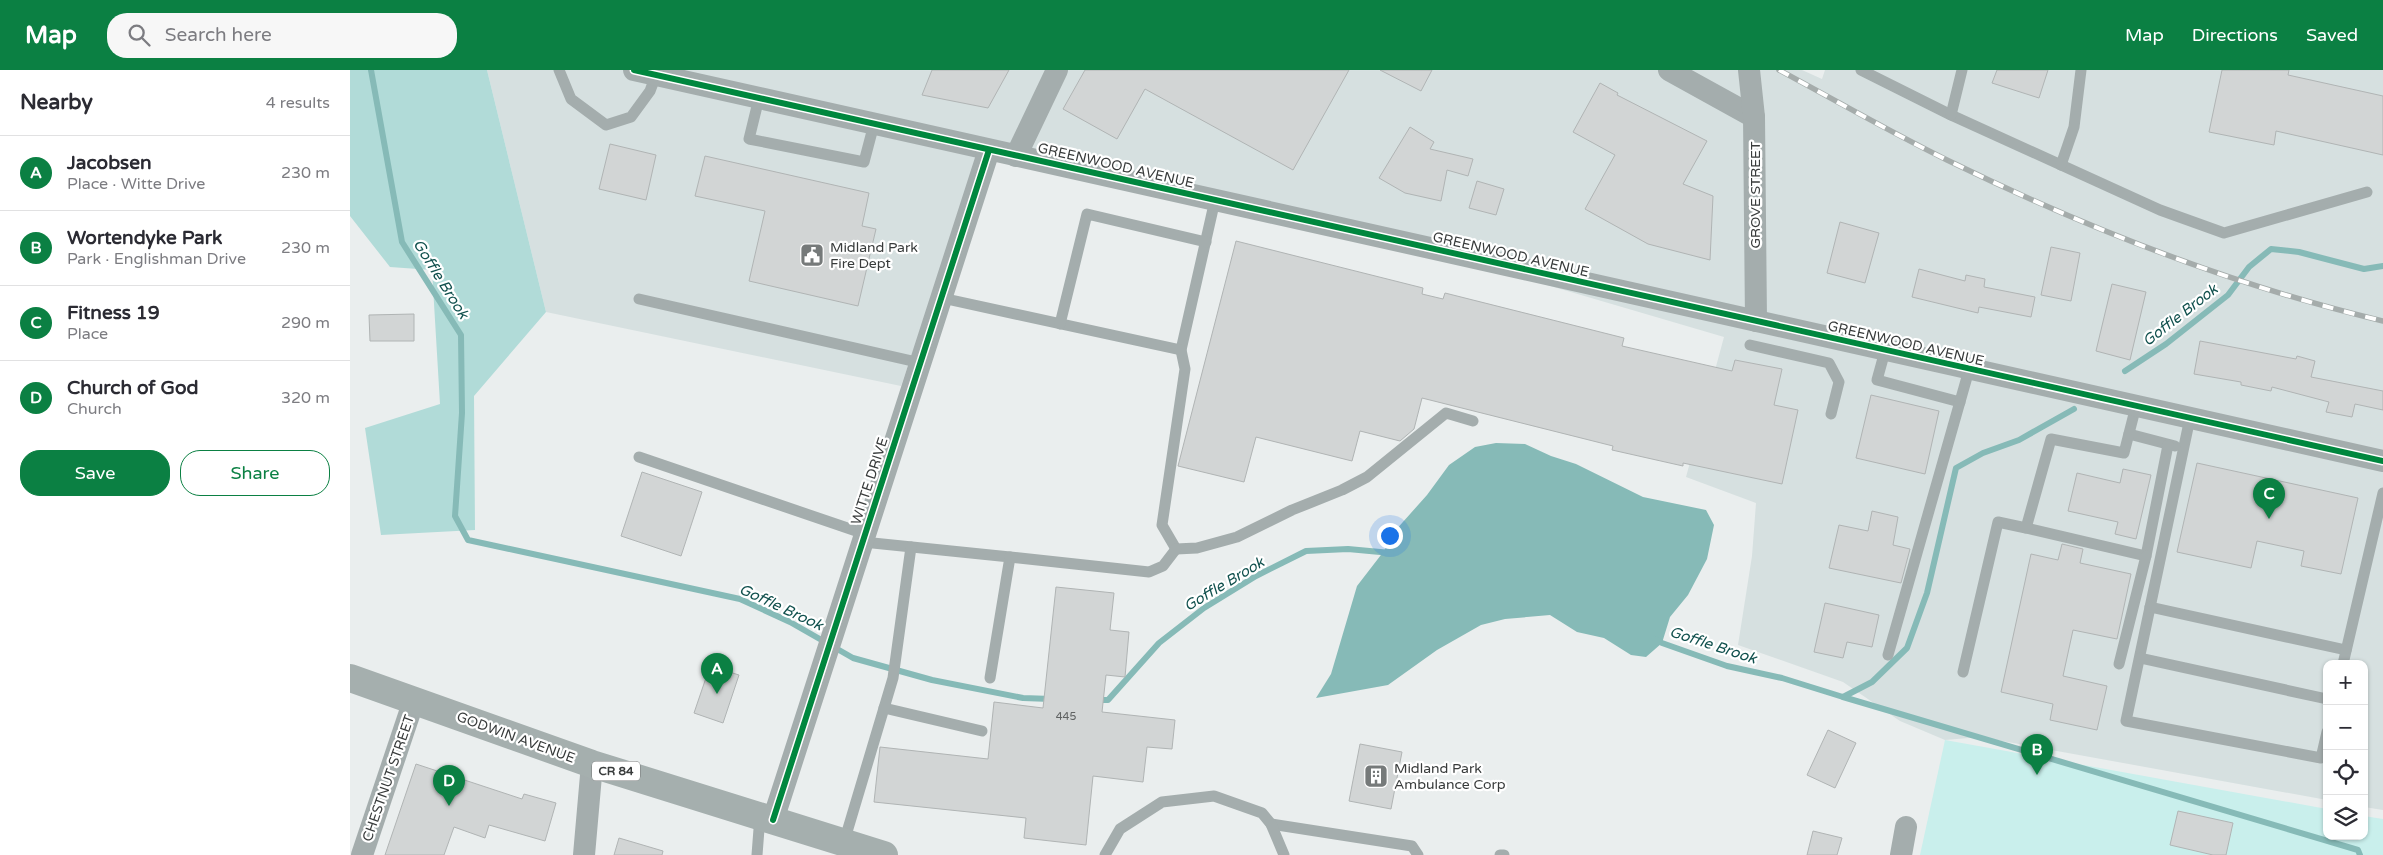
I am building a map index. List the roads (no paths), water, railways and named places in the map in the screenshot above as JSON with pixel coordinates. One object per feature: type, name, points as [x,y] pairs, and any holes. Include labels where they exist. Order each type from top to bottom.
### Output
[{"type":"main road","name":"GODWIN AVENUE","points":[[350,678],[592,764],[881,854]]},
{"type":"street","name":"GREENWOOD AVENUE","points":[[634,70],[1756,321],[1790,342],[1885,351],[2383,461]]},
{"type":"street","points":[[1016,156],[1057,70]]},
{"type":"street","points":[[1669,70],[1754,117]]},
{"type":"street","name":"GROVE STREET","points":[[1749,70],[1754,117],[1756,321]]},
{"type":"street","name":"WITTE DRIVE","points":[[767,818],[864,538],[990,150]]},
{"type":"street","name":"CHESTNUT STREET","points":[[362,855],[414,700]]},
{"type":"street","points":[[584,855],[592,764]]},
{"type":"street","points":[[1901,855],[1906,827]]},
{"type":"lane","points":[[559,70],[571,99],[606,125],[631,118],[650,91],[656,75]]},
{"type":"lane","points":[[1861,70],[1951,115],[2160,210],[2224,233],[2366,192]]},
{"type":"lane","points":[[1951,115],[1962,70]]},
{"type":"lane","points":[[2061,165],[2074,127],[2081,70]]},
{"type":"lane","points":[[759,98],[749,139],[864,162],[874,124]]},
{"type":"lane","points":[[1176,549],[1162,525],[1185,369],[1181,350],[1215,200]]},
{"type":"lane","points":[[1060,324],[1087,214],[1206,242]]},
{"type":"lane","points":[[942,298],[1181,350]]},
{"type":"lane","points":[[638,299],[921,363]]},
{"type":"lane","points":[[1750,345],[1790,342],[1829,363],[1839,382],[1831,414]]},
{"type":"lane","points":[[1885,351],[1877,380],[1960,402]]},
{"type":"lane","points":[[1888,655],[1969,370]]},
{"type":"lane","points":[[2026,528],[2051,439],[2124,453],[2136,406]]},
{"type":"lane","points":[[639,458],[864,538],[911,547],[1149,572],[1163,566],[1176,549],[1198,548],[1237,537],[1367,477],[1446,413],[1473,420]]},
{"type":"lane","points":[[2190,418],[2126,721],[2321,758],[2323,749]]},
{"type":"lane","points":[[2129,434],[2184,448]]},
{"type":"lane","points":[[2118,664],[2146,556],[2168,445]]},
{"type":"lane","points":[[2344,660],[2383,493]]},
{"type":"lane","points":[[1963,672],[1998,522],[2146,556]]},
{"type":"lane","points":[[844,842],[894,678],[911,547]]},
{"type":"lane","points":[[990,678],[1010,557]]},
{"type":"lane","points":[[2150,607],[2346,650]]},
{"type":"lane","points":[[2140,658],[2323,699]]},
{"type":"lane","points":[[884,708],[982,731]]},
{"type":"lane","points":[[1105,855],[1120,829],[1162,802],[1214,796],[1262,813],[1271,824],[1284,855]]},
{"type":"lane","points":[[757,855],[767,818]]},
{"type":"lane","points":[[1271,824],[1412,846],[1418,855]]},
{"type":"waterway","name":"Goffle Brook","points":[[371,70],[402,242],[461,335],[462,413],[455,516],[468,540],[740,599],[790,622],[853,658],[932,680],[1023,698],[1051,699]]},
{"type":"waterway","name":"Goffle Brook","points":[[2125,371],[2166,344],[2228,295],[2249,267],[2271,249],[2299,252],[2364,269],[2383,266]]},
{"type":"waterway","name":"Goffle Brook","points":[[1655,639],[1727,666],[1782,678],[1843,697],[1872,682],[1907,648],[1927,593],[1956,468],[1983,453],[2019,440],[2074,409]]},
{"type":"waterway","name":"Goffle Brook","points":[[1096,700],[1108,700],[1159,643],[1204,608],[1256,576],[1306,551],[1348,549],[1391,553]]},
{"type":"waterway","points":[[1843,697],[2358,850],[2360,855]]},
{"type":"railway","points":[[1779,70],[1947,160],[2052,209],[2215,272],[2326,307],[2383,321]]},
{"type":"place","name":"Midland Park Fire Dept","points":[[812,255]]},
{"type":"place","name":"Fitness 19","points":[[2269,519]]},
{"type":"place","name":"Jacobsen","points":[[717,694]]},
{"type":"place","name":"Wortendyke Park","points":[[2037,775]]},
{"type":"place","name":"Midland Park Ambulance Corp","points":[[1376,776]]},
{"type":"place","name":"Church of God","points":[[449,806]]}]
